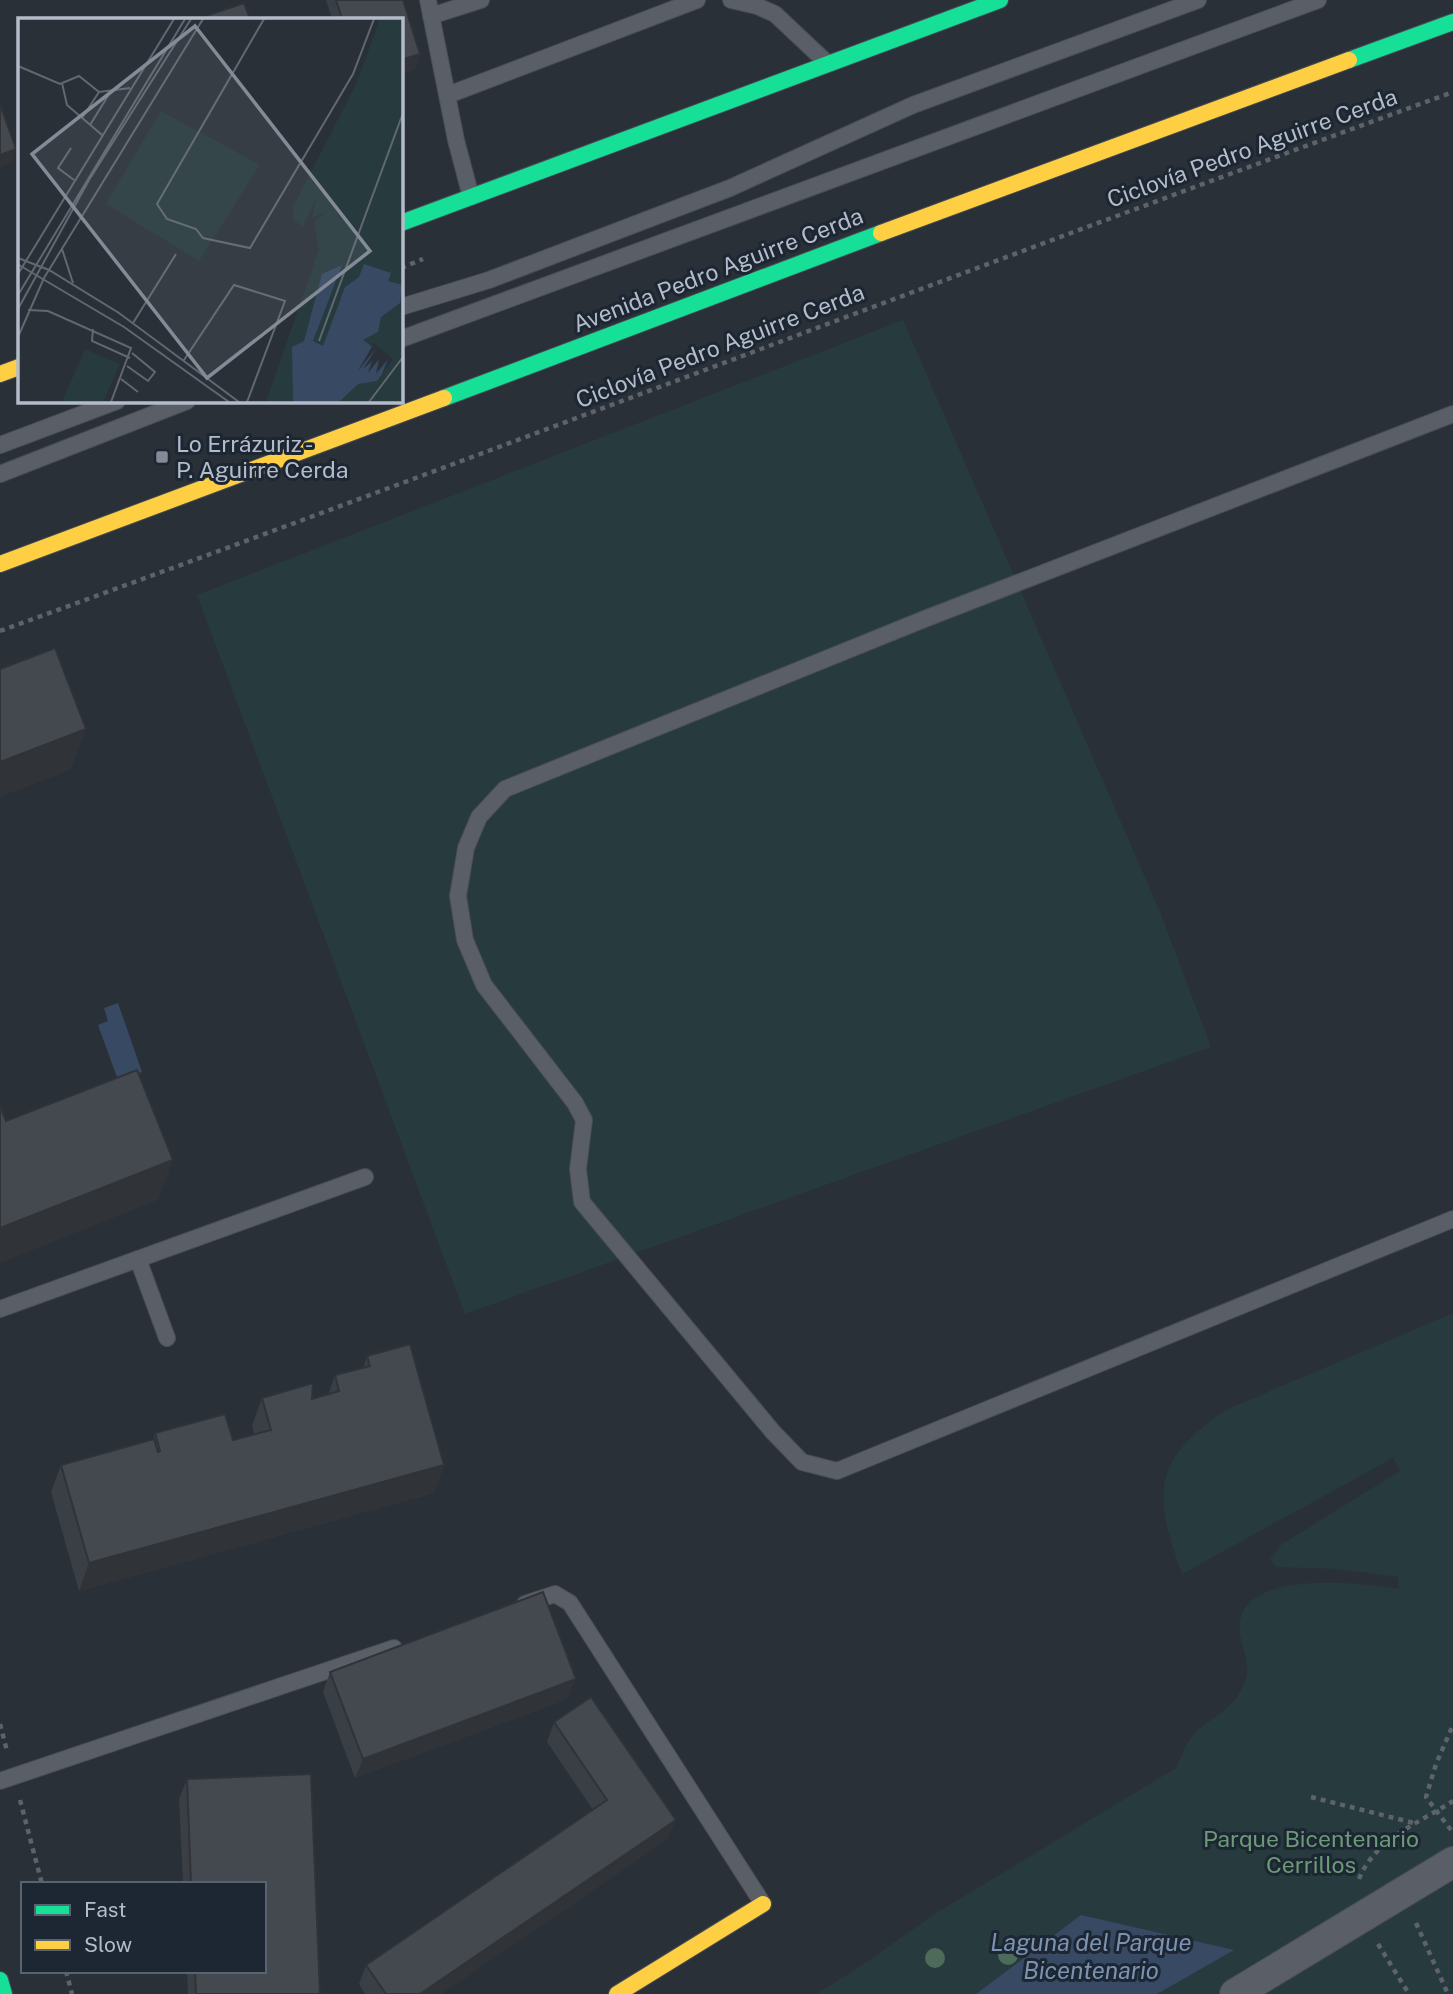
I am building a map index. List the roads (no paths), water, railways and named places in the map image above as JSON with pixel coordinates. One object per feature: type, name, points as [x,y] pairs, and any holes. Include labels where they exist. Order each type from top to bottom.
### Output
[{"type":"main road","points":[[402,223],[1000,0]]},
{"type":"main road","name":"Avenida Pedro Aguirre Cerda","points":[[0,564],[1453,22]]},
{"type":"main road","points":[[0,374],[18,367]]},
{"type":"main road","points":[[618,1994],[763,1905]]},
{"type":"main road","points":[[0,1980],[4,1994]]},
{"type":"street","points":[[1235,1994],[1453,1862]]},
{"type":"lane","points":[[471,197],[430,8],[481,0]]},
{"type":"lane","points":[[447,95],[697,0]]},
{"type":"lane","points":[[731,0],[757,6],[775,14],[827,63]]},
{"type":"lane","points":[[402,306],[489,279],[730,188],[925,100],[1198,0]]},
{"type":"lane","points":[[402,339],[1318,0]]},
{"type":"lane","points":[[0,445],[114,402]]},
{"type":"lane","points":[[0,474],[184,402]]},
{"type":"lane","points":[[1453,414],[922,620],[505,789],[479,817],[466,848],[458,896],[465,940],[484,985],[575,1103],[584,1120],[578,1169],[582,1202],[773,1432],[802,1462],[837,1472],[1453,1219]]},
{"type":"lane","points":[[0,1308],[365,1177]]},
{"type":"lane","points":[[138,1259],[167,1338]]},
{"type":"lane","points":[[508,1610],[555,1594],[570,1603],[763,1905]]},
{"type":"lane","points":[[0,1781],[404,1645]]},
{"type":"water","points":[[118,1003],[142,1072],[118,1080],[98,1025],[108,1021],[104,1008]]},
{"type":"water","name":"Laguna del Parque Bicentenario","points":[[1081,1915],[1234,1950],[1157,1994],[976,1994]]},
{"type":"place","name":"Lo Errázuriz - P. Aguirre Cerda","points":[[162,457]]},
{"type":"park label","name":"Parque Bicentenario Cerrillos","points":[[1311,1852]]}]
